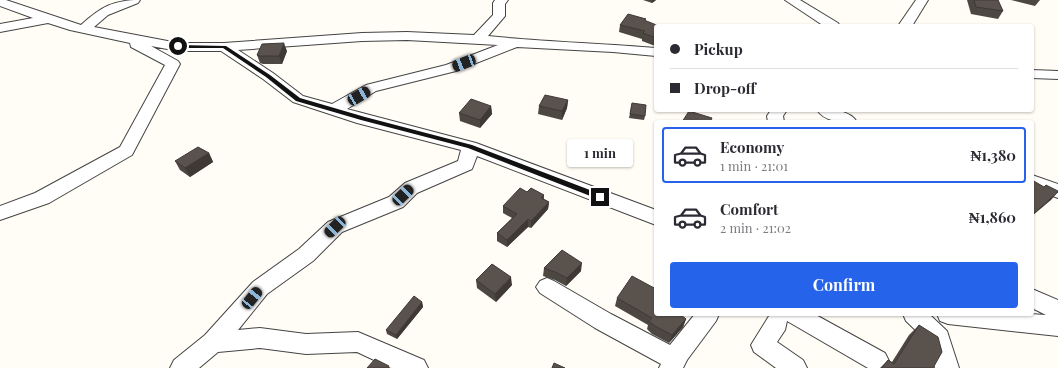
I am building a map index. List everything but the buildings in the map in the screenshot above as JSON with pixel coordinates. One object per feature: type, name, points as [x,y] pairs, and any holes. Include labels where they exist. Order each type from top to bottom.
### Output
[{"type":"street","points":[[84,29],[103,12],[134,0]]},
{"type":"street","points":[[478,39],[499,16],[499,3],[502,0]]},
{"type":"street","points":[[791,0],[830,24]]},
{"type":"street","points":[[907,24],[922,0]]},
{"type":"street","points":[[5,4],[84,29],[125,38],[178,46],[224,47],[362,37],[407,36],[478,39],[515,43],[654,52]]},
{"type":"street","points":[[0,28],[52,18]]},
{"type":"street","points":[[0,213],[42,198],[126,151],[173,64],[125,38]]},
{"type":"street","points":[[334,110],[371,88],[451,68],[515,43]]},
{"type":"street","points":[[224,47],[268,76],[298,99],[470,147],[654,217]]},
{"type":"street","points":[[1034,74],[1058,75]]},
{"type":"street","points":[[829,112],[845,120]]},
{"type":"street","points":[[182,368],[213,342],[260,288],[306,255],[335,227],[396,202],[411,188],[466,165],[470,147]]},
{"type":"street","points":[[1034,182],[1058,191]]},
{"type":"street","points":[[547,287],[673,364],[678,353],[706,316]]},
{"type":"street","points":[[1034,299],[1058,311]]},
{"type":"street","points":[[795,368],[762,345],[782,316],[877,360]]},
{"type":"street","points":[[916,316],[940,338],[947,368]]},
{"type":"street","points":[[974,316],[1044,326],[1058,326]]},
{"type":"street","points":[[213,342],[260,338],[306,344],[358,342],[416,368]]},
{"type":"route","points":[[178,46],[224,47],[268,76],[298,99],[364,119],[470,147],[600,197]]}]
